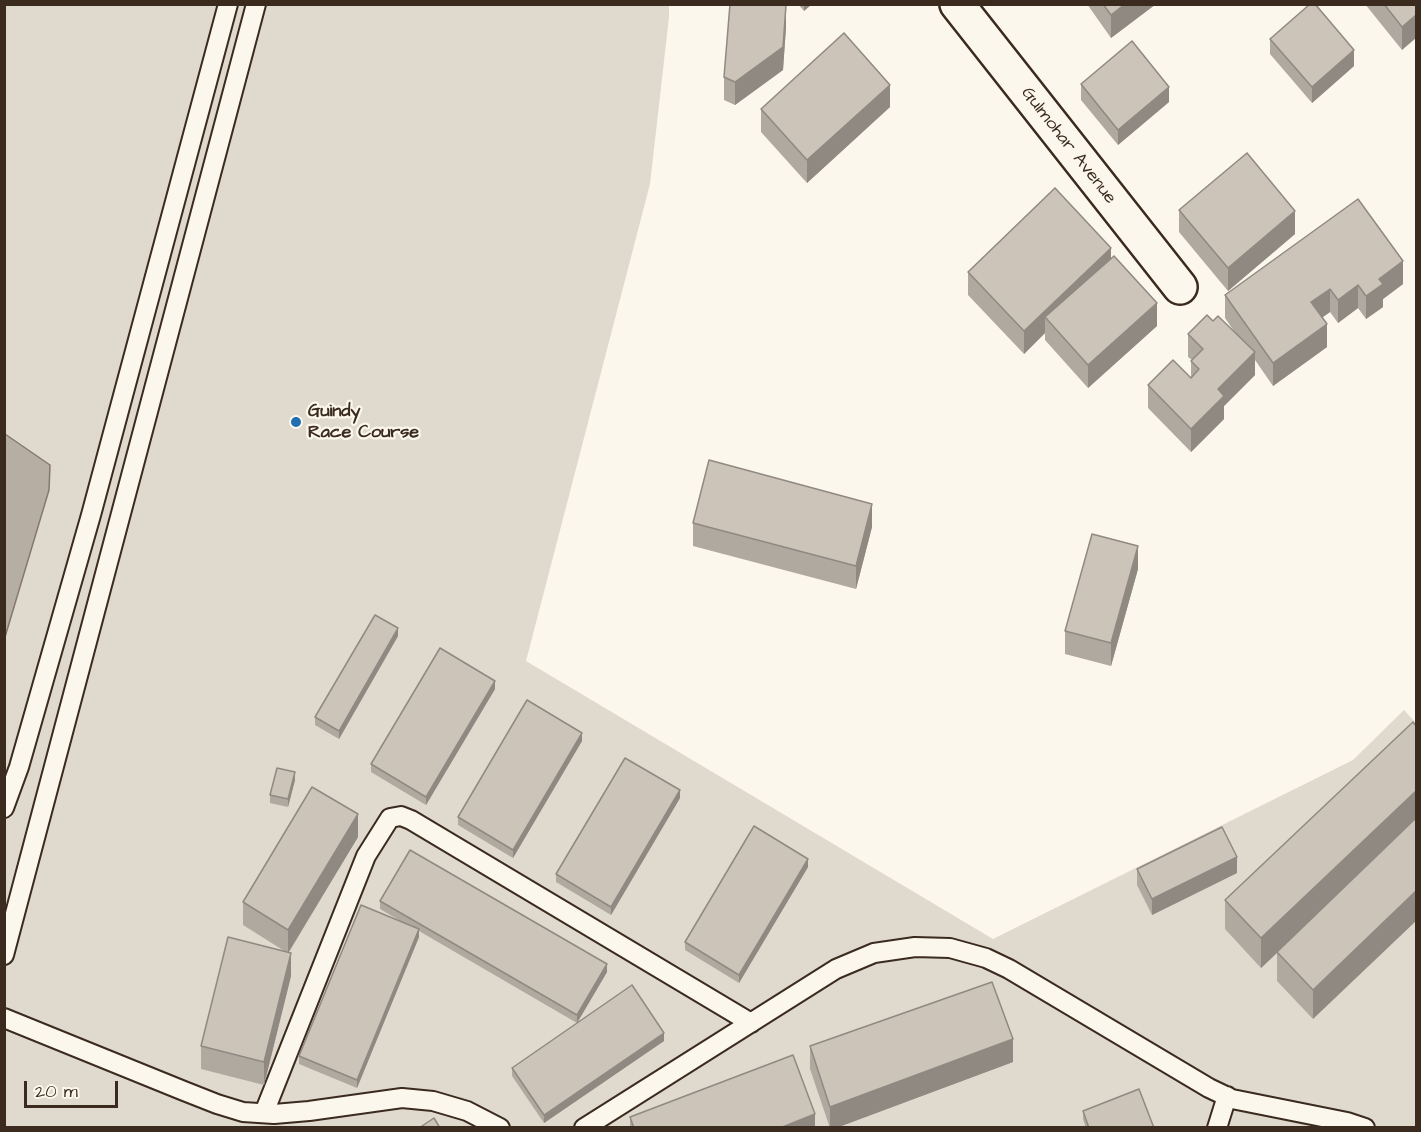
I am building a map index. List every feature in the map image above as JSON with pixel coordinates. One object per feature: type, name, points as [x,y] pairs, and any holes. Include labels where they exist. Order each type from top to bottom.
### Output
[{"type":"street","name":"Gulmohar Avenue","points":[[957,4],[1180,287]]},
{"type":"lane","points":[[4,808],[19,767],[92,515],[228,4]]},
{"type":"lane","points":[[4,955],[256,4]]},
{"type":"lane","points":[[264,1113],[366,856],[390,818],[401,816],[411,820],[751,1023]]},
{"type":"lane","points":[[584,1128],[836,969],[874,953],[915,947],[950,948],[986,958],[1009,969],[1227,1096],[1256,1105],[1347,1122],[1365,1128]]},
{"type":"lane","points":[[4,1018],[217,1104],[243,1112],[309,1111],[402,1098],[433,1101],[467,1112],[500,1128]]},
{"type":"lane","points":[[1217,1128],[1227,1096]]},
{"type":"shaded area","name":"Guindy Race Course","points":[[5,5],[669,5],[650,184],[526,661],[993,939],[1353,760],[1404,710],[1416,723],[1416,1127],[5,1128]]},
{"type":"shaded area","points":[[5,434],[50,465],[49,490],[5,637]]},
{"type":"building","points":[[730,4],[786,5],[783,47],[735,82],[724,77]]},
{"type":"building","points":[[1103,4],[1125,4],[1111,15]]},
{"type":"building","points":[[1310,4],[1315,4],[1354,50],[1312,87],[1270,39]]},
{"type":"building","points":[[1384,4],[1416,4],[1416,15],[1402,27]]},
{"type":"building","points":[[844,33],[890,85],[807,160],[761,109]]},
{"type":"building","points":[[1132,41],[1169,87],[1118,130],[1081,84]]},
{"type":"building","points":[[1247,153],[1295,211],[1228,268],[1179,210]]},
{"type":"building","points":[[1055,188],[1111,248],[1024,331],[968,272]]},
{"type":"building","points":[[1358,199],[1403,261],[1379,279],[1383,284],[1366,296],[1358,285],[1338,300],[1330,289],[1311,302],[1327,324],[1273,363],[1225,295]]},
{"type":"building","points":[[1114,256],[1157,303],[1088,365],[1045,317]]},
{"type":"building","points":[[1207,315],[1213,321],[1218,316],[1255,352],[1218,389],[1224,396],[1191,429],[1148,385],[1173,360],[1191,378],[1199,369],[1191,361],[1203,349],[1188,334]]},
{"type":"building","points":[[709,460],[872,504],[856,566],[693,523]]},
{"type":"building","points":[[1092,534],[1138,546],[1111,643],[1065,631]]},
{"type":"building","points":[[375,615],[398,628],[339,731],[315,717]]},
{"type":"building","points":[[440,648],[495,681],[426,797],[371,764]]},
{"type":"building","points":[[527,700],[582,733],[513,850],[458,817]]},
{"type":"building","points":[[1413,722],[1416,726],[1416,791],[1261,938],[1225,900]]},
{"type":"building","points":[[625,758],[680,790],[611,907],[556,874]]},
{"type":"building","points":[[277,768],[295,772],[288,799],[270,795]]},
{"type":"building","points":[[312,787],[358,814],[288,930],[243,902]]},
{"type":"building","points":[[1416,818],[1416,891],[1313,990],[1277,952]]},
{"type":"building","points":[[754,826],[808,859],[739,975],[685,942]]},
{"type":"building","points":[[1222,827],[1237,857],[1152,899],[1137,869]]},
{"type":"building","points":[[410,850],[607,964],[577,1015],[380,901]]},
{"type":"building","points":[[361,905],[419,929],[357,1080],[299,1056]]},
{"type":"building","points":[[228,937],[291,953],[264,1062],[201,1046]]},
{"type":"building","points":[[992,982],[1013,1039],[830,1107],[810,1046]]},
{"type":"building","points":[[632,985],[664,1033],[544,1115],[512,1068]]},
{"type":"building","points":[[793,1055],[815,1114],[780,1128],[634,1128],[630,1117]]},
{"type":"building","points":[[1139,1089],[1154,1128],[1089,1128],[1083,1111]]},
{"type":"building","points":[[434,1118],[440,1128],[419,1128]]},
{"type":"place","name":"Guindy Race Course","points":[[296,422]]}]
